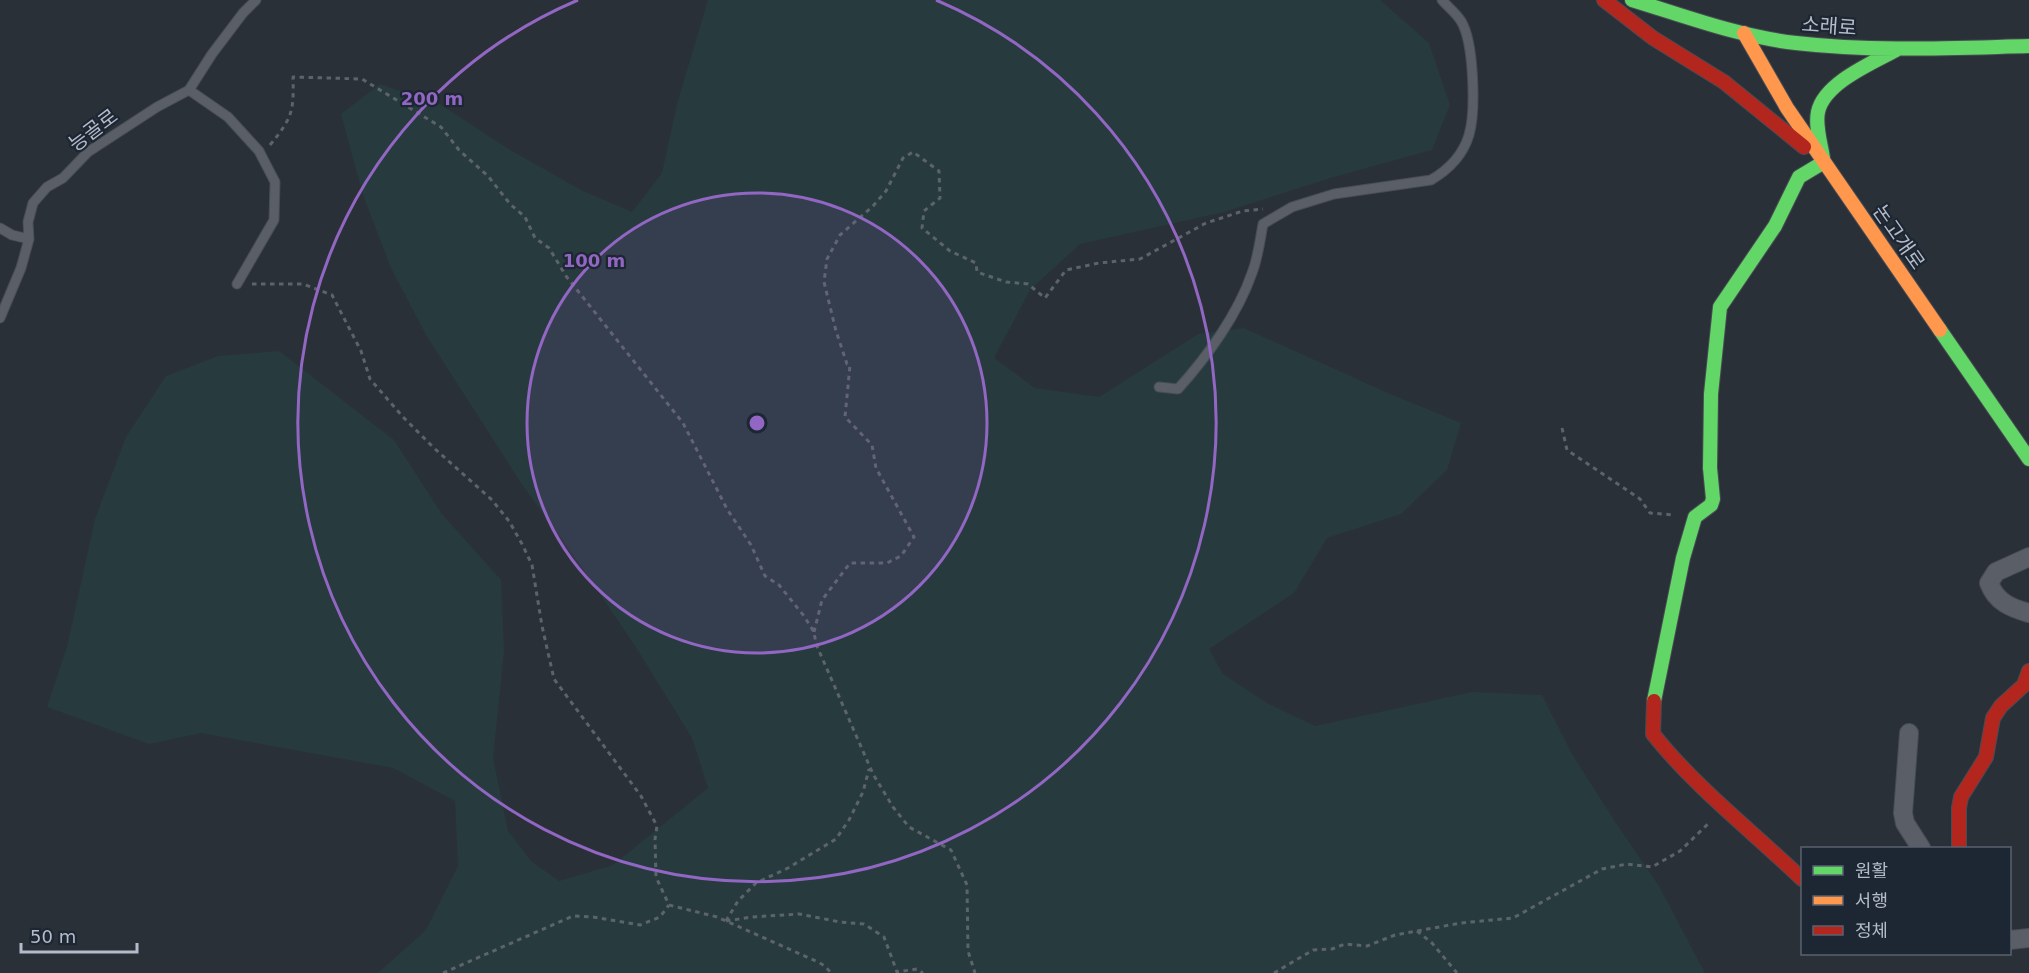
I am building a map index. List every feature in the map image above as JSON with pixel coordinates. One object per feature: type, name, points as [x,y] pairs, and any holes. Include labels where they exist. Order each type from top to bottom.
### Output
[{"type":"main road","points":[[1604,0],[1653,38],[1724,82],[1824,162]]},
{"type":"main road","name":"소래로","points":[[1632,0],[1744,33],[1794,43],[1896,50],[2029,46]]},
{"type":"main road","name":"논고개로","points":[[1744,33],[1787,108],[2029,459]]},
{"type":"main road","points":[[1824,162],[1818,112],[1829,92],[1845,79],[1896,50]]},
{"type":"main road","points":[[1801,877],[1720,806],[1672,758],[1653,734],[1654,700],[1683,558],[1695,517],[1711,505],[1713,499],[1710,468],[1711,394],[1720,307],[1775,226],[1799,177],[1824,162]]},
{"type":"main road","points":[[1959,847],[1960,802],[1964,790],[1982,764],[1990,746],[1994,716],[2016,695],[2029,671]]},
{"type":"street","points":[[2029,557],[1996,572],[1989,583],[1992,591],[2008,606],[2029,613]]},
{"type":"street","points":[[1910,733],[1903,813],[1905,823],[1920,847]]},
{"type":"street","points":[[2011,940],[2029,939]]},
{"type":"lane","points":[[237,284],[274,220],[275,182],[260,152],[228,117],[189,90],[212,54],[243,13],[256,0]]},
{"type":"lane","points":[[1159,387],[1178,389],[1197,368],[1230,320],[1253,273],[1263,224],[1292,207],[1335,194],[1431,180],[1445,172],[1457,159],[1469,135],[1473,99],[1471,52],[1462,22],[1442,0]]},
{"type":"lane","name":"능골로","points":[[0,318],[21,268],[29,239],[28,222],[33,203],[47,187],[63,178],[88,152],[157,106],[189,90]]},
{"type":"lane","points":[[0,228],[12,236],[29,239]]},
{"type":"path","points":[[260,152],[270,144],[289,121],[294,98],[293,77],[362,79],[441,127],[459,150],[488,176],[510,204],[525,217],[535,238],[549,248],[566,276],[683,423],[727,509],[752,545],[765,576],[779,585],[814,632],[816,644],[870,767],[893,807],[909,827],[951,850],[966,885],[968,951],[975,973]]},
{"type":"path","points":[[814,632],[822,600],[850,563],[887,563],[902,556],[914,537],[876,468],[872,446],[845,417],[850,365],[847,364],[836,331],[824,282],[828,259],[840,235],[873,206],[886,191],[903,158],[913,152],[939,171],[940,198],[924,211],[922,228],[950,251],[976,263],[977,272],[1006,282],[1028,284],[1045,298],[1066,270],[1099,263],[1140,259],[1206,223],[1243,211],[1292,207]]},
{"type":"path","points":[[237,284],[303,284],[332,295],[361,351],[370,379],[403,417],[492,500],[509,521],[531,565],[554,679],[641,796],[657,826],[656,877],[669,905]]},
{"type":"path","points":[[1562,428],[1567,450],[1640,499],[1650,513],[1695,517]]},
{"type":"path","points":[[726,921],[738,901],[756,883],[788,868],[836,839],[849,820],[863,792],[870,767]]},
{"type":"path","points":[[1274,973],[1313,950],[1332,949],[1346,945],[1367,946],[1395,934],[1461,923],[1513,918],[1602,869],[1627,864],[1652,867],[1680,851],[1694,839],[1712,820],[1720,806]]},
{"type":"path","points":[[669,905],[717,917],[818,962],[831,973]]},
{"type":"path","points":[[443,973],[573,916],[640,925],[660,917],[669,905]]},
{"type":"path","points":[[726,921],[752,916],[800,914],[864,924],[884,937],[897,972],[917,969],[923,973]]},
{"type":"path","points":[[1417,931],[1432,943],[1456,973]]},
{"type":"green space","points":[[708,0],[1380,0],[1429,43],[1450,105],[1432,150],[1334,177],[1224,212],[1080,244],[1030,290],[994,358],[1035,388],[1099,397],[1198,334],[1244,328],[1461,423],[1447,470],[1401,514],[1327,538],[1294,593],[1209,649],[1223,674],[1267,703],[1315,726],[1472,692],[1542,695],[1572,754],[1659,886],[1705,973],[378,973],[426,930],[458,866],[455,801],[393,768],[201,733],[149,744],[47,707],[67,647],[95,519],[126,437],[166,376],[218,356],[279,351],[394,440],[442,514],[501,580],[504,652],[493,758],[508,831],[531,861],[559,881],[613,865],[708,788],[692,738],[637,649],[577,560],[523,486],[426,335],[391,268],[363,195],[341,114],[380,84],[441,105],[512,151],[583,191],[632,212],[662,173],[677,104]]},
{"type":"traffic: fast","points":[[1632,0],[1733,31],[1796,43],[1883,48],[2029,46]]},
{"type":"traffic: fast","points":[[1823,158],[1817,123],[1822,102],[1829,92],[1850,75],[1896,50]]},
{"type":"traffic: fast","points":[[1654,701],[1683,558],[1695,517],[1711,505],[1713,499],[1710,468],[1711,394],[1720,307],[1775,226],[1799,177],[1824,162]]},
{"type":"traffic: fast","points":[[1940,330],[2029,459]]},
{"type":"traffic: slow","points":[[1744,33],[1787,108],[1940,330]]},
{"type":"traffic: jam","points":[[1604,0],[1653,38],[1724,82],[1804,147]]},
{"type":"traffic: jam","points":[[1959,847],[1961,797],[1986,757],[1993,718],[2001,706],[2024,685],[2029,671]]},
{"type":"traffic: jam","points":[[1654,701],[1653,734],[1687,773],[1801,878]]}]
